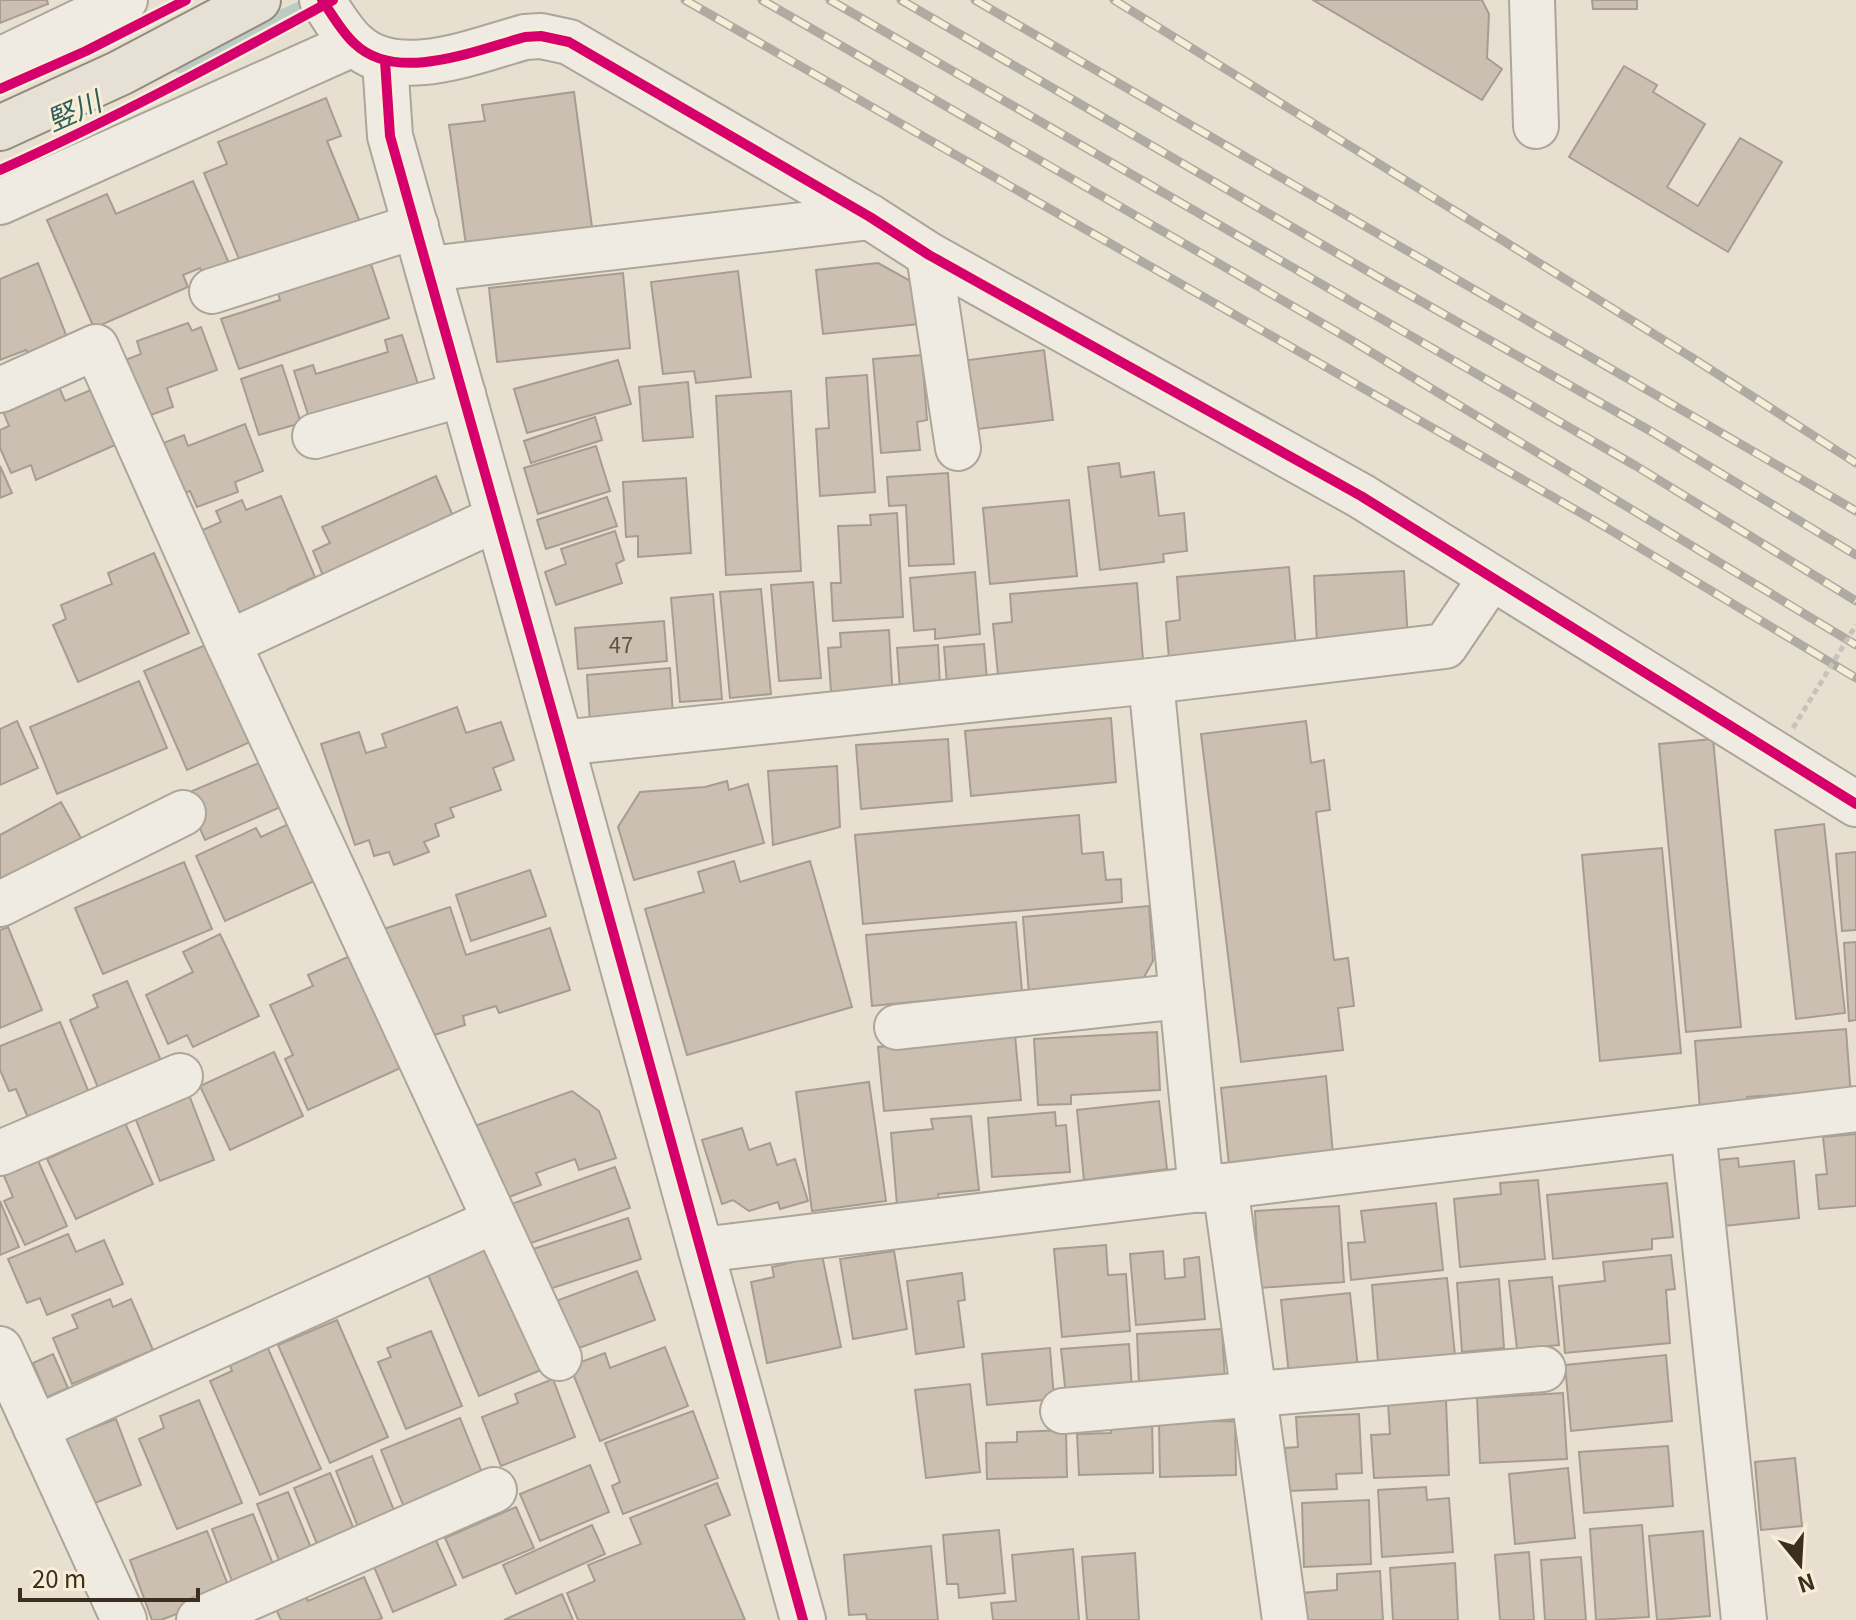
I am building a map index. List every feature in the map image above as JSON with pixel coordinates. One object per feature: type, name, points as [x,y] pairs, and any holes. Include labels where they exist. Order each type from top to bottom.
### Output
[{"type":"main road","points":[[0,128],[120,73],[258,0]]},
{"type":"street","points":[[0,60],[125,0]]},
{"type":"street","points":[[322,0],[369,52],[803,1620]]},
{"type":"street","points":[[1532,0],[1536,126]]},
{"type":"street","points":[[0,202],[369,52],[427,63],[525,37],[552,37],[569,42],[870,217],[929,255],[1361,496],[1856,804]]},
{"type":"street","points":[[429,269],[870,217]]},
{"type":"street","points":[[212,291],[416,226]]},
{"type":"street","points":[[929,255],[958,448]]},
{"type":"street","points":[[0,390],[96,347],[228,643],[559,1358]]},
{"type":"street","points":[[315,436],[463,394]]},
{"type":"street","points":[[228,643],[496,519]]},
{"type":"street","points":[[561,743],[1151,681],[1445,646],[1491,578]]},
{"type":"street","points":[[1151,681],[1182,996],[1213,1188],[1254,1394],[1285,1620]]},
{"type":"street","points":[[0,904],[183,813]]},
{"type":"street","points":[[897,1027],[1182,996]]},
{"type":"street","points":[[0,1153],[180,1076]]},
{"type":"street","points":[[701,1250],[1856,1109]]},
{"type":"street","points":[[1693,1129],[1744,1620]]},
{"type":"street","points":[[36,1428],[494,1221]]},
{"type":"street","points":[[0,1349],[124,1620]]},
{"type":"street","points":[[1063,1411],[1543,1369]]},
{"type":"street","points":[[199,1620],[494,1490]]},
{"type":"path","points":[[1793,728],[1856,625]]},
{"type":"building","points":[[0,0],[47,0],[48,4],[0,23]]},
{"type":"building","points":[[1313,0],[1482,0],[1489,14],[1487,58],[1502,69],[1482,100]]},
{"type":"building","points":[[1592,0],[1637,0],[1637,9],[1593,9]]},
{"type":"building","points":[[1624,66],[1657,85],[1653,92],[1705,124],[1667,187],[1698,206],[1740,138],[1782,162],[1728,252],[1569,157]]},
{"type":"building","points":[[574,92],[592,227],[466,245],[449,125],[485,121],[482,105]]},
{"type":"building","points":[[326,98],[341,136],[327,141],[360,222],[243,269],[204,173],[227,164],[218,142]]},
{"type":"building","points":[[193,181],[232,270],[206,281],[200,268],[183,275],[188,287],[94,328],[47,220],[107,194],[116,214]]},
{"type":"building","points":[[368,255],[389,318],[239,369],[221,319],[280,300],[276,286]]},
{"type":"building","points":[[38,263],[68,340],[29,354],[26,350],[0,360],[0,279]]},
{"type":"building","points":[[878,263],[916,284],[919,324],[823,334],[816,270]]},
{"type":"building","points":[[738,271],[751,377],[696,383],[694,371],[663,374],[651,282]]},
{"type":"building","points":[[623,273],[630,348],[497,362],[489,288]]},
{"type":"building","points":[[188,323],[192,331],[201,327],[217,370],[167,388],[173,407],[137,420],[117,363],[141,354],[137,341]]},
{"type":"building","points":[[402,335],[421,393],[312,427],[294,371],[313,365],[316,374],[388,352],[385,340]]},
{"type":"building","points":[[1044,350],[1053,420],[969,430],[961,361]]},
{"type":"building","points":[[922,355],[927,420],[917,422],[920,450],[881,453],[873,359]]},
{"type":"building","points":[[618,360],[631,404],[527,433],[514,389]]},
{"type":"building","points":[[282,365],[301,423],[259,435],[241,379]]},
{"type":"building","points":[[867,375],[875,492],[820,496],[816,429],[829,428],[826,378]]},
{"type":"building","points":[[688,382],[693,437],[643,441],[639,387]]},
{"type":"building","points":[[59,387],[65,401],[98,387],[122,442],[36,480],[31,465],[11,473],[0,448],[0,430],[9,426],[3,411]]},
{"type":"building","points":[[791,391],[801,571],[726,575],[716,396]]},
{"type":"building","points":[[595,417],[602,440],[531,463],[524,441]]},
{"type":"building","points":[[245,424],[263,471],[235,482],[238,492],[197,507],[190,491],[173,497],[153,447],[184,435],[188,446]]},
{"type":"building","points":[[596,446],[610,491],[538,514],[524,468]]},
{"type":"building","points":[[1119,463],[1121,477],[1154,472],[1159,516],[1184,513],[1187,551],[1163,554],[1164,562],[1100,570],[1088,467]]},
{"type":"building","points":[[0,466],[12,493],[0,498]]},
{"type":"building","points":[[948,473],[954,564],[909,566],[906,505],[889,506],[887,477]]},
{"type":"building","points":[[436,476],[455,521],[324,578],[313,551],[330,543],[322,527]]},
{"type":"building","points":[[686,478],[691,553],[638,557],[638,536],[626,537],[623,482]]},
{"type":"building","points":[[281,496],[315,577],[288,589],[293,601],[228,628],[189,536],[221,522],[216,511],[242,500],[246,510]]},
{"type":"building","points":[[607,497],[617,526],[546,549],[537,520]]},
{"type":"building","points":[[1069,500],[1077,576],[990,584],[983,508]]},
{"type":"building","points":[[897,513],[903,617],[833,621],[831,583],[841,583],[838,526],[871,525],[870,515]]},
{"type":"building","points":[[615,531],[624,560],[616,564],[622,583],[556,605],[545,572],[566,564],[561,549]]},
{"type":"building","points":[[154,553],[189,633],[78,682],[53,625],[66,619],[61,605],[112,584],[108,573]]},
{"type":"building","points":[[1289,567],[1296,648],[1169,659],[1166,622],[1180,620],[1177,577]]},
{"type":"building","points":[[1404,571],[1408,641],[1317,645],[1314,576]]},
{"type":"building","points":[[975,572],[980,634],[935,639],[935,629],[914,631],[910,578]]},
{"type":"building","points":[[813,582],[821,678],[779,681],[771,585]]},
{"type":"building","points":[[1137,583],[1143,660],[998,675],[993,624],[1012,622],[1010,594]]},
{"type":"building","points":[[761,589],[771,694],[730,698],[720,592]]},
{"type":"building","points":[[713,594],[722,699],[680,702],[671,598]]},
{"type":"building","points":[[664,621],[667,661],[578,669],[575,628]]},
{"type":"building","points":[[889,630],[893,701],[832,706],[828,648],[841,647],[840,633]]},
{"type":"building","points":[[215,641],[257,739],[187,770],[144,671]]},
{"type":"building","points":[[984,644],[987,680],[947,684],[944,647]]},
{"type":"building","points":[[938,645],[940,687],[900,690],[897,648]]},
{"type":"building","points":[[670,668],[673,716],[590,723],[587,675]]},
{"type":"building","points":[[139,681],[167,748],[57,794],[30,727]]},
{"type":"building","points":[[457,707],[466,733],[501,722],[514,760],[493,768],[501,790],[450,808],[454,817],[435,824],[439,836],[424,842],[429,852],[394,865],[389,852],[374,856],[369,840],[355,845],[321,744],[359,732],[366,753],[386,747],[382,734]]},
{"type":"building","points":[[1111,718],[1116,782],[971,796],[965,731]]},
{"type":"building","points":[[17,721],[38,768],[0,785],[0,729]]},
{"type":"building","points":[[1306,721],[1311,763],[1324,760],[1330,810],[1316,812],[1334,960],[1348,958],[1354,1006],[1338,1008],[1343,1050],[1241,1062],[1201,734]]},
{"type":"building","points":[[948,739],[952,801],[861,809],[856,745]]},
{"type":"building","points":[[1713,739],[1741,1027],[1686,1032],[1659,744]]},
{"type":"building","points":[[273,757],[292,802],[205,840],[185,794]]},
{"type":"building","points":[[837,766],[840,827],[773,845],[768,771]]},
{"type":"building","points":[[727,781],[729,790],[748,784],[764,843],[634,880],[618,827],[640,792],[705,787]]},
{"type":"building","points":[[61,802],[81,838],[0,884],[0,835]]},
{"type":"building","points":[[1079,815],[1082,854],[1103,852],[1106,880],[1121,879],[1122,902],[863,924],[855,835]]},
{"type":"building","points":[[295,821],[321,878],[225,921],[196,856],[256,828],[261,837]]},
{"type":"building","points":[[1824,824],[1845,1013],[1796,1019],[1775,830]]},
{"type":"building","points":[[1662,848],[1681,1053],[1600,1061],[1582,855]]},
{"type":"building","points":[[1856,852],[1856,930],[1842,931],[1836,854]]},
{"type":"building","points":[[734,861],[740,882],[810,861],[852,1007],[687,1055],[645,909],[704,892],[698,872]]},
{"type":"building","points":[[184,862],[212,929],[103,974],[75,908]]},
{"type":"building","points":[[530,870],[546,916],[471,941],[456,895]]},
{"type":"building","points":[[1149,906],[1153,961],[1139,986],[1029,994],[1023,917]]},
{"type":"building","points":[[450,907],[466,955],[550,928],[570,990],[499,1013],[496,1006],[463,1016],[465,1025],[419,1040],[381,930]]},
{"type":"building","points":[[1016,922],[1022,991],[872,1006],[866,935]]},
{"type":"building","points":[[8,927],[42,1010],[0,1028],[0,930]]},
{"type":"building","points":[[220,934],[259,1016],[193,1047],[187,1035],[168,1044],[146,995],[193,972],[183,952]]},
{"type":"building","points":[[1856,942],[1856,1020],[1849,1021],[1844,943]]},
{"type":"building","points":[[354,954],[405,1066],[308,1110],[285,1059],[293,1055],[270,1005],[313,986],[308,975]]},
{"type":"building","points":[[127,981],[162,1063],[99,1090],[70,1020],[98,1007],[93,995]]},
{"type":"building","points":[[60,1022],[92,1100],[31,1125],[16,1089],[9,1091],[0,1070],[0,1046]]},
{"type":"building","points":[[1846,1029],[1851,1097],[1805,1101],[1804,1093],[1747,1097],[1748,1106],[1700,1110],[1695,1041]]},
{"type":"building","points":[[1157,1032],[1160,1090],[1071,1095],[1071,1104],[1038,1105],[1034,1039]]},
{"type":"building","points":[[1015,1035],[1021,1100],[884,1111],[878,1047]]},
{"type":"building","points":[[274,1052],[303,1116],[230,1150],[200,1086]]},
{"type":"building","points":[[1326,1076],[1333,1154],[1229,1165],[1221,1088]]},
{"type":"building","points":[[869,1082],[886,1201],[812,1211],[796,1092]]},
{"type":"building","points":[[186,1087],[214,1160],[160,1181],[131,1107]]},
{"type":"building","points":[[572,1091],[599,1111],[616,1158],[579,1170],[575,1159],[536,1173],[541,1185],[493,1203],[466,1129]]},
{"type":"building","points":[[1159,1101],[1167,1169],[1084,1180],[1077,1110]]},
{"type":"building","points":[[1055,1112],[1056,1126],[1066,1125],[1070,1172],[992,1177],[988,1118]]},
{"type":"building","points":[[971,1116],[979,1190],[938,1194],[939,1202],[897,1205],[891,1133],[933,1129],[931,1119]]},
{"type":"building","points":[[125,1123],[153,1184],[76,1219],[47,1159]]},
{"type":"building","points":[[742,1128],[749,1150],[770,1143],[777,1165],[795,1159],[808,1201],[780,1209],[778,1202],[749,1211],[733,1200],[722,1204],[702,1140]]},
{"type":"building","points":[[1856,1134],[1856,1206],[1819,1209],[1816,1175],[1827,1174],[1823,1137]]},
{"type":"building","points":[[36,1156],[67,1226],[25,1245],[4,1201],[13,1197],[2,1171]]},
{"type":"building","points":[[1738,1158],[1739,1167],[1794,1161],[1799,1218],[1715,1227],[1708,1161]]},
{"type":"building","points":[[615,1167],[630,1208],[520,1247],[506,1206]]},
{"type":"building","points":[[1538,1180],[1545,1259],[1460,1267],[1454,1199],[1501,1194],[1500,1183]]},
{"type":"building","points":[[1667,1183],[1673,1237],[1652,1239],[1652,1249],[1553,1259],[1547,1195]]},
{"type":"building","points":[[0,1201],[19,1247],[0,1255]]},
{"type":"building","points":[[1436,1203],[1443,1270],[1351,1280],[1348,1243],[1365,1242],[1361,1211]]},
{"type":"building","points":[[1339,1206],[1344,1282],[1259,1288],[1255,1211]]},
{"type":"building","points":[[628,1218],[641,1259],[534,1294],[521,1253]]},
{"type":"building","points":[[68,1234],[76,1252],[104,1240],[123,1284],[47,1315],[40,1298],[27,1303],[8,1259]]},
{"type":"building","points":[[487,1244],[541,1370],[479,1396],[426,1270]]},
{"type":"building","points":[[1106,1245],[1108,1275],[1126,1274],[1130,1331],[1062,1337],[1054,1249]]},
{"type":"building","points":[[894,1251],[907,1329],[853,1339],[840,1259]]},
{"type":"building","points":[[1163,1251],[1165,1279],[1185,1277],[1184,1259],[1199,1257],[1205,1319],[1136,1325],[1130,1254]]},
{"type":"building","points":[[822,1255],[841,1347],[767,1363],[751,1282],[774,1277],[772,1267]]},
{"type":"building","points":[[1671,1255],[1675,1289],[1666,1290],[1670,1343],[1565,1353],[1559,1286],[1605,1281],[1603,1262]]},
{"type":"building","points":[[637,1271],[655,1320],[563,1354],[545,1305]]},
{"type":"building","points":[[962,1273],[965,1300],[958,1301],[964,1347],[916,1354],[907,1281]]},
{"type":"building","points":[[1552,1277],[1559,1345],[1517,1349],[1509,1281]]},
{"type":"building","points":[[1447,1278],[1455,1355],[1378,1362],[1372,1285]]},
{"type":"building","points":[[1499,1279],[1504,1348],[1462,1352],[1457,1283]]},
{"type":"building","points":[[1350,1293],[1358,1368],[1289,1375],[1281,1300]]},
{"type":"building","points":[[110,1299],[113,1307],[131,1299],[153,1350],[72,1384],[53,1338],[78,1328],[72,1315]]},
{"type":"building","points":[[337,1320],[388,1437],[330,1463],[278,1345]]},
{"type":"building","points":[[1222,1329],[1225,1381],[1139,1385],[1137,1334]]},
{"type":"building","points":[[431,1331],[462,1406],[406,1429],[378,1362],[391,1357],[387,1348]]},
{"type":"building","points":[[266,1344],[321,1469],[260,1495],[210,1381],[232,1371],[228,1360]]},
{"type":"building","points":[[1129,1344],[1132,1390],[1066,1396],[1061,1349]]},
{"type":"building","points":[[665,1347],[688,1406],[600,1441],[570,1366],[605,1353],[610,1368]]},
{"type":"building","points":[[1050,1348],[1054,1399],[987,1405],[982,1354]]},
{"type":"building","points":[[53,1354],[68,1388],[47,1397],[33,1363]]},
{"type":"building","points":[[1666,1355],[1672,1421],[1571,1431],[1565,1365]]},
{"type":"building","points":[[553,1379],[575,1437],[501,1466],[482,1417],[518,1403],[515,1394]]},
{"type":"building","points":[[970,1384],[980,1472],[926,1478],[915,1390]]},
{"type":"building","points":[[1563,1393],[1567,1459],[1480,1463],[1477,1398]]},
{"type":"building","points":[[199,1400],[242,1503],[177,1529],[139,1439],[164,1428],[160,1416]]},
{"type":"building","points":[[1446,1400],[1449,1475],[1374,1478],[1371,1435],[1390,1434],[1388,1403]]},
{"type":"building","points":[[693,1411],[718,1478],[623,1514],[612,1486],[620,1482],[605,1443]]},
{"type":"building","points":[[1359,1414],[1362,1473],[1336,1474],[1337,1489],[1288,1491],[1285,1448],[1298,1447],[1296,1417]]},
{"type":"building","points":[[460,1418],[485,1480],[406,1512],[381,1450]]},
{"type":"building","points":[[116,1419],[141,1485],[90,1505],[64,1439]]},
{"type":"building","points":[[1152,1419],[1153,1473],[1079,1475],[1077,1434],[1111,1433],[1110,1420]]},
{"type":"building","points":[[1235,1421],[1236,1475],[1160,1477],[1159,1422]]},
{"type":"building","points":[[1066,1430],[1067,1477],[987,1479],[986,1443],[1017,1442],[1017,1432]]},
{"type":"building","points":[[1668,1446],[1673,1506],[1584,1513],[1579,1452]]},
{"type":"building","points":[[372,1456],[397,1518],[360,1532],[336,1471]]},
{"type":"building","points":[[1795,1458],[1802,1526],[1761,1530],[1755,1462]]},
{"type":"building","points":[[590,1465],[609,1512],[540,1541],[520,1494]]},
{"type":"building","points":[[1568,1468],[1575,1538],[1515,1544],[1509,1474]]},
{"type":"building","points":[[330,1473],[357,1536],[320,1551],[294,1488]]},
{"type":"building","points":[[717,1483],[730,1515],[705,1525],[745,1620],[578,1620],[567,1593],[595,1581],[588,1565],[641,1544],[630,1518]]},
{"type":"building","points":[[1426,1487],[1427,1500],[1449,1498],[1453,1552],[1382,1557],[1378,1490]]},
{"type":"building","points":[[288,1492],[314,1555],[282,1568],[257,1504]]},
{"type":"building","points":[[1369,1500],[1371,1564],[1304,1567],[1302,1503]]},
{"type":"building","points":[[516,1507],[534,1548],[463,1578],[445,1538]]},
{"type":"building","points":[[253,1514],[275,1569],[234,1586],[212,1529]]},
{"type":"building","points":[[592,1525],[605,1554],[516,1594],[503,1565]]},
{"type":"building","points":[[1642,1525],[1649,1617],[1596,1620],[1590,1529]]},
{"type":"building","points":[[999,1530],[1005,1593],[959,1598],[958,1584],[947,1584],[943,1535]]},
{"type":"building","points":[[207,1531],[231,1593],[161,1620],[152,1620],[130,1560]]},
{"type":"building","points":[[1703,1531],[1710,1616],[1657,1620],[1649,1536]]},
{"type":"building","points":[[434,1536],[456,1585],[393,1612],[372,1562]]},
{"type":"building","points":[[931,1546],[938,1620],[867,1620],[866,1614],[849,1615],[844,1555]]},
{"type":"building","points":[[1073,1549],[1079,1620],[993,1620],[991,1603],[1016,1601],[1012,1555]]},
{"type":"building","points":[[1529,1552],[1534,1620],[1500,1620],[1495,1555]]},
{"type":"building","points":[[1135,1553],[1139,1620],[1087,1620],[1082,1557]]},
{"type":"building","points":[[1581,1557],[1586,1620],[1545,1620],[1541,1560]]},
{"type":"building","points":[[1455,1563],[1458,1620],[1393,1620],[1390,1568]]},
{"type":"building","points":[[1380,1571],[1383,1620],[1303,1620],[1301,1593],[1337,1590],[1337,1574]]},
{"type":"building","points":[[364,1577],[382,1618],[378,1620],[281,1620],[274,1605],[304,1592],[308,1601]]},
{"type":"building","points":[[562,1594],[573,1620],[504,1620]]},
{"type":"waterway","name":"竪川","points":[[181,64],[324,0]]},
{"type":"railway","points":[[685,0],[1602,525],[1856,678]]},
{"type":"railway","points":[[762,0],[1346,337],[1856,645]]},
{"type":"railway","points":[[830,0],[1636,466],[1856,601]]},
{"type":"railway","points":[[901,0],[1654,433],[1856,555]]},
{"type":"railway","points":[[975,0],[1856,511]]},
{"type":"railway","points":[[1114,0],[1691,357],[1856,463]]},
{"type":"cycle path","points":[[0,89],[86,51],[186,0]]},
{"type":"cycle path","points":[[322,0],[355,44],[372,56],[393,62],[438,60],[525,37],[541,36],[569,42],[870,217],[929,255],[1361,496],[1856,804]]},
{"type":"cycle path","points":[[0,170],[126,110],[333,0]]},
{"type":"cycle path","points":[[385,61],[390,136],[803,1620]]}]
